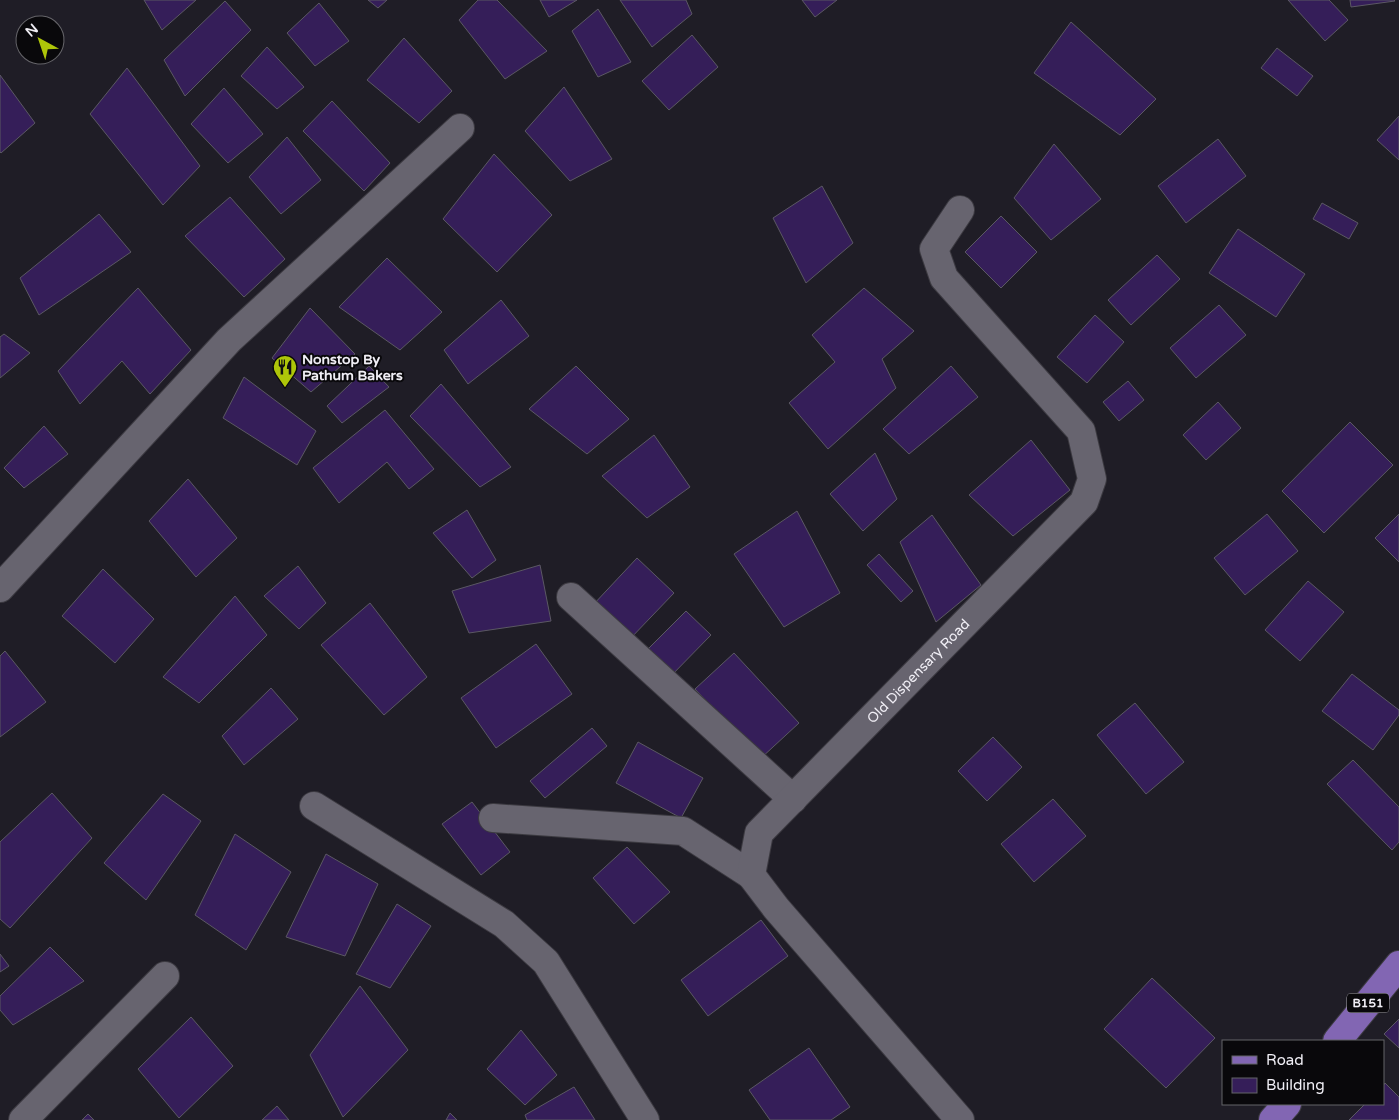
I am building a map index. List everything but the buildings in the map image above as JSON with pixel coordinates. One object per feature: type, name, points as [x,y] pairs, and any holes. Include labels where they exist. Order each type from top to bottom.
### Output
[{"type":"main road","name":"B151","points":[[1338,1040],[1399,965]]},
{"type":"main road","points":[[1273,1120],[1285,1105]]},
{"type":"street","points":[[0,588],[229,340],[460,128]]},
{"type":"street","name":"Old Dispensary Road","points":[[751,876],[759,833],[1084,502],[1092,479],[1081,431],[944,278],[934,249],[960,210]]},
{"type":"street","points":[[570,597],[793,799]]},
{"type":"street","points":[[314,806],[504,924],[546,962],[645,1120]]},
{"type":"street","points":[[493,818],[683,831],[751,876],[776,908],[960,1120]]},
{"type":"street","points":[[23,1120],[165,976]]},
{"type":"place","name":"Nonstop By Pathum Bakers","points":[[285,388]]}]
